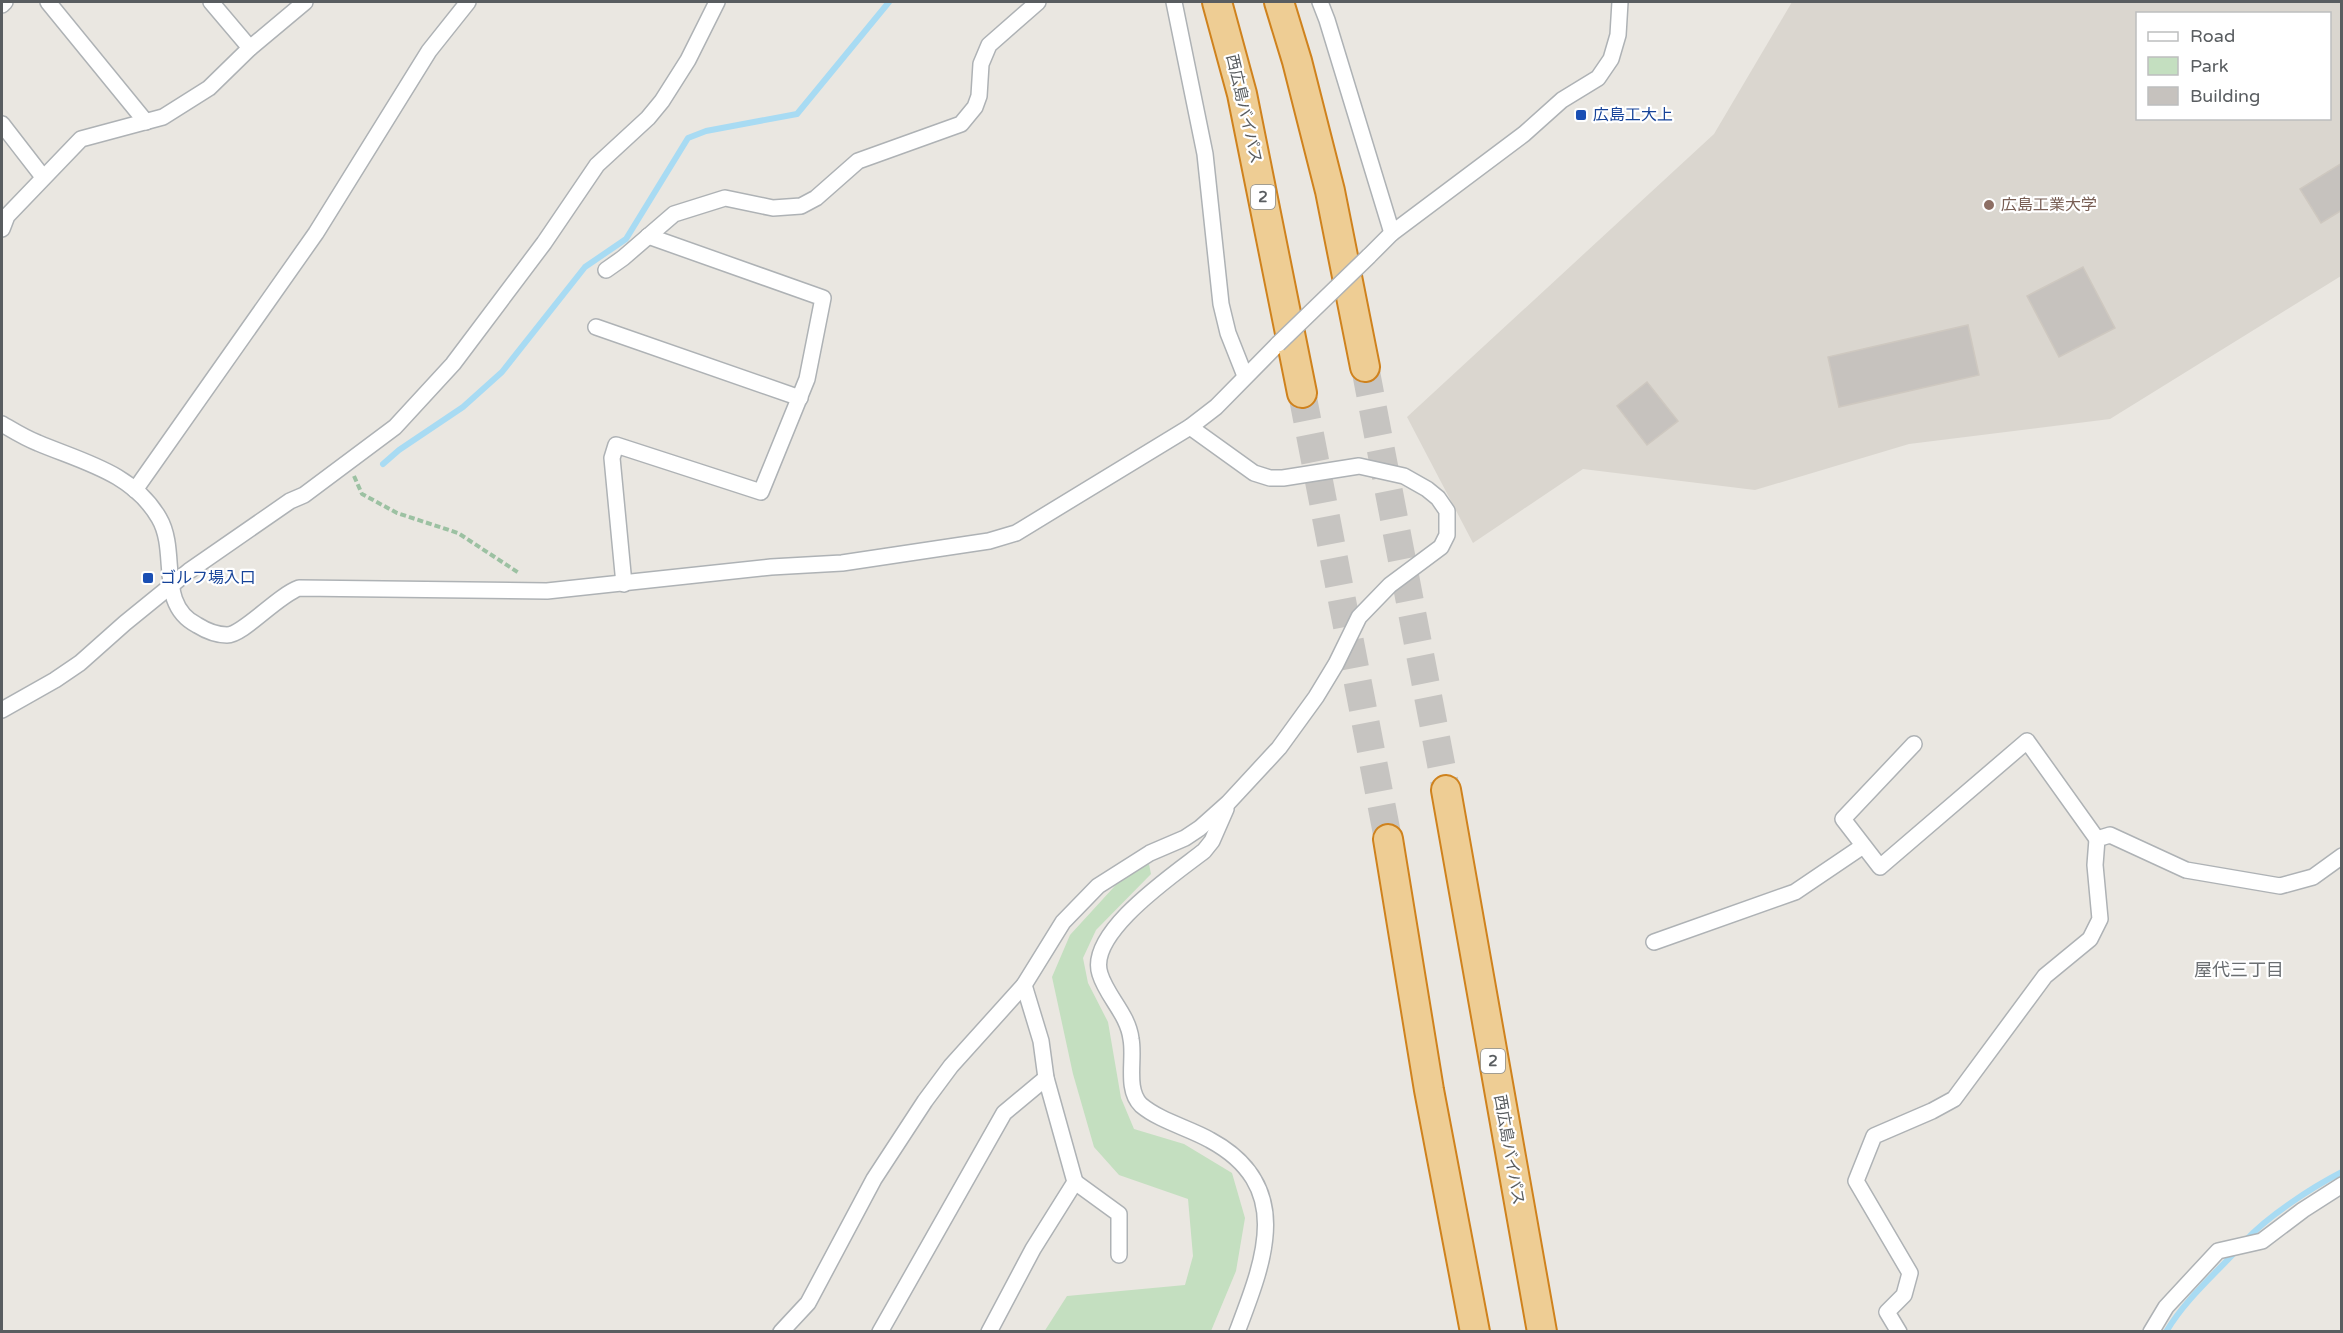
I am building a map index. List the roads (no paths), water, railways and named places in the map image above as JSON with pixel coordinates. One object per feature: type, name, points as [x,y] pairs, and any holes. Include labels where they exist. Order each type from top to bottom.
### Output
[{"type":"highway","name":"西広島バイパス","points":[[1217,2],[1242,94],[1302,393]]},
{"type":"highway","points":[[1279,2],[1297,61],[1330,191],[1365,367]]},
{"type":"highway","name":"西広島バイパス","points":[[1446,790],[1542,1332]]},
{"type":"highway","points":[[1388,839],[1429,1090],[1475,1332]]},
{"type":"street","points":[[2,5],[5,2]]},
{"type":"street","points":[[48,2],[146,122]]},
{"type":"street","points":[[211,2],[250,48]]},
{"type":"street","points":[[2,229],[7,216],[81,139],[163,117],[209,88],[250,48],[305,2]]},
{"type":"street","points":[[135,490],[316,233],[429,51],[468,2]]},
{"type":"street","points":[[2,710],[80,663],[171,585],[208,557],[291,501],[304,495],[395,427],[453,364],[544,243],[597,165],[648,118],[662,101],[688,60],[717,2]]},
{"type":"street","points":[[606,270],[674,214],[725,198],[773,208],[801,206],[816,198],[858,161],[961,124],[975,107],[979,96],[981,64],[989,45],[1038,2]]},
{"type":"street","points":[[1174,2],[1205,154],[1221,304],[1228,333],[1245,376]]},
{"type":"street","points":[[1320,2],[1392,233]]},
{"type":"street","points":[[2,424],[39,444],[117,476],[135,490],[153,510],[164,529],[171,585],[177,608],[188,621],[222,634],[235,633],[278,599],[299,588],[547,591],[771,567],[842,563],[989,542],[1016,533],[1190,426],[1216,406],[1392,233],[1524,134],[1562,100],[1598,78],[1611,59],[1618,35],[1620,2]]},
{"type":"street","points":[[2,124],[43,177]]},
{"type":"street","points":[[624,584],[612,458],[616,445],[761,492],[807,380],[823,298],[648,236]]},
{"type":"street","points":[[596,327],[800,398]]},
{"type":"street","points":[[781,1332],[808,1303],[874,1179],[924,1101],[951,1066],[1024,985],[1063,922],[1098,886],[1150,853],[1200,828],[1228,803],[1279,748],[1316,697],[1336,664],[1359,617],[1390,585],[1441,547],[1447,535],[1447,511],[1438,498],[1404,476],[1371,467],[1342,468],[1270,478],[1254,473],[1190,426]]},
{"type":"street","points":[[1899,1332],[1887,1312],[1904,1295],[1910,1273],[1857,1181],[1875,1136],[1954,1099],[2045,976],[2090,939],[2100,920],[2095,865],[2097,839],[2027,741],[1880,867],[1843,819],[1914,744]]},
{"type":"street","points":[[1228,803],[1212,841],[1204,851],[1129,912],[1111,933],[1101,950],[1098,971],[1104,986],[1125,1020],[1131,1037],[1133,1057],[1131,1079],[1140,1103],[1151,1112],[1229,1151],[1250,1174],[1262,1197],[1266,1223],[1264,1252],[1257,1279],[1237,1332]]},
{"type":"street","points":[[2097,839],[2110,836],[2187,870],[2280,886],[2313,877],[2342,856]]},
{"type":"street","points":[[1654,942],[1795,892],[1863,846]]},
{"type":"street","points":[[1024,985],[1041,1041],[1046,1078],[1075,1182],[1119,1214],[1119,1255]]},
{"type":"street","points":[[880,1332],[1004,1113],[1046,1078]]},
{"type":"street","points":[[989,1332],[1033,1249],[1075,1182]]},
{"type":"street","points":[[2151,1332],[2166,1307],[2218,1251],[2262,1241],[2303,1210],[2342,1185]]},
{"type":"waterway","points":[[383,464],[399,450],[463,407],[502,372],[585,267],[626,239],[688,138],[706,131],[797,114],[889,2]]},
{"type":"waterway","points":[[2245,1241],[2291,1203],[2342,1172]]},
{"type":"waterway","points":[[2166,1332],[2190,1299],[2236,1251]]},
{"type":"tunnel","points":[[1365,367],[1446,790]]},
{"type":"tunnel","points":[[1302,393],[1388,839]]},
{"type":"place","name":"広島工大上","points":[[1581,115]]},
{"type":"place","name":"広島工業大学","points":[[1989,205]]},
{"type":"place","name":"ゴルフ場入口","points":[[148,578]]},
{"type":"district","name":"屋代三丁目","points":[[2239,970]]}]
